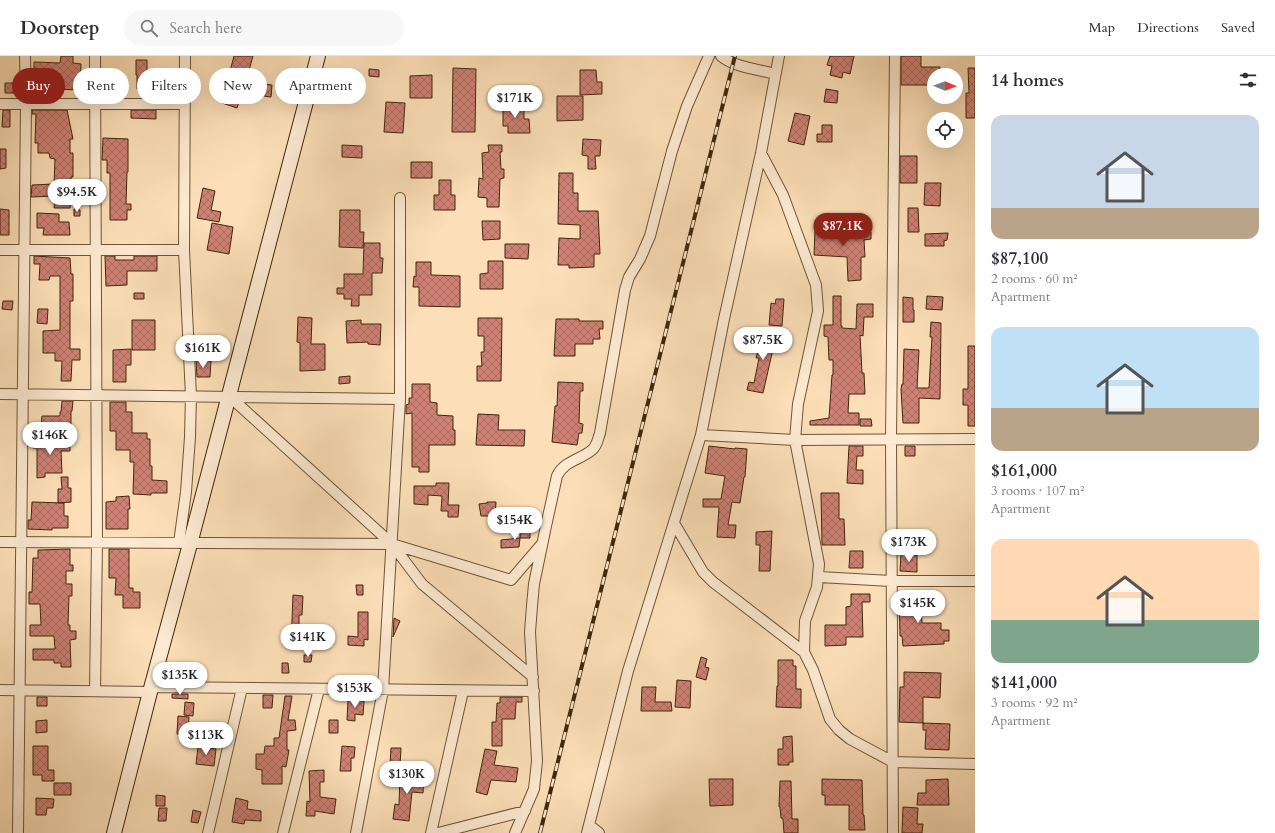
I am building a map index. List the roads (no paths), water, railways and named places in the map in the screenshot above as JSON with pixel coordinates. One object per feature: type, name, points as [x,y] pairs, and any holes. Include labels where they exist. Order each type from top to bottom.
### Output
[{"type":"street","points":[[18,833],[26,105],[25,56]]},
{"type":"street","points":[[94,691],[97,541],[95,56]]},
{"type":"street","points":[[185,56],[185,68]]},
{"type":"street","points":[[114,833],[184,544],[229,396],[318,56]]},
{"type":"street","points":[[515,833],[534,789],[537,762],[530,632],[534,584],[557,476],[566,464],[592,450],[597,443],[625,290],[629,277],[640,259],[650,236],[672,151],[686,106],[709,56]]},
{"type":"street","points":[[721,56],[726,60],[739,65],[775,74]]},
{"type":"street","points":[[599,833],[588,829],[628,671],[701,435],[730,289],[761,153],[779,56]]},
{"type":"street","points":[[893,833],[891,439],[895,56]]},
{"type":"street","points":[[0,104],[185,104],[184,250],[191,396],[184,544]]},
{"type":"street","points":[[761,153],[783,195],[816,285],[818,311],[798,404],[795,440],[819,564],[817,587],[805,621],[804,652],[830,719],[850,740],[893,762],[975,764]]},
{"type":"street","points":[[356,833],[383,690],[400,399],[400,198]]},
{"type":"street","points":[[0,250],[184,250]]},
{"type":"street","points":[[0,394],[400,399]]},
{"type":"street","points":[[229,396],[392,544],[422,584],[533,677]]},
{"type":"street","points":[[701,435],[795,440],[975,440]]},
{"type":"street","points":[[674,523],[703,572],[804,652]]},
{"type":"street","points":[[0,542],[97,541],[184,544],[392,544],[511,580],[542,544]]},
{"type":"street","points":[[819,577],[891,581],[975,581]]},
{"type":"street","points":[[0,690],[94,691],[242,688],[534,691]]},
{"type":"street","points":[[208,833],[242,688]]},
{"type":"street","points":[[283,833],[320,689]]},
{"type":"street","points":[[431,833],[463,691]]},
{"type":"street","points":[[438,833],[525,811]]},
{"type":"railway","points":[[540,833],[735,56]]}]
